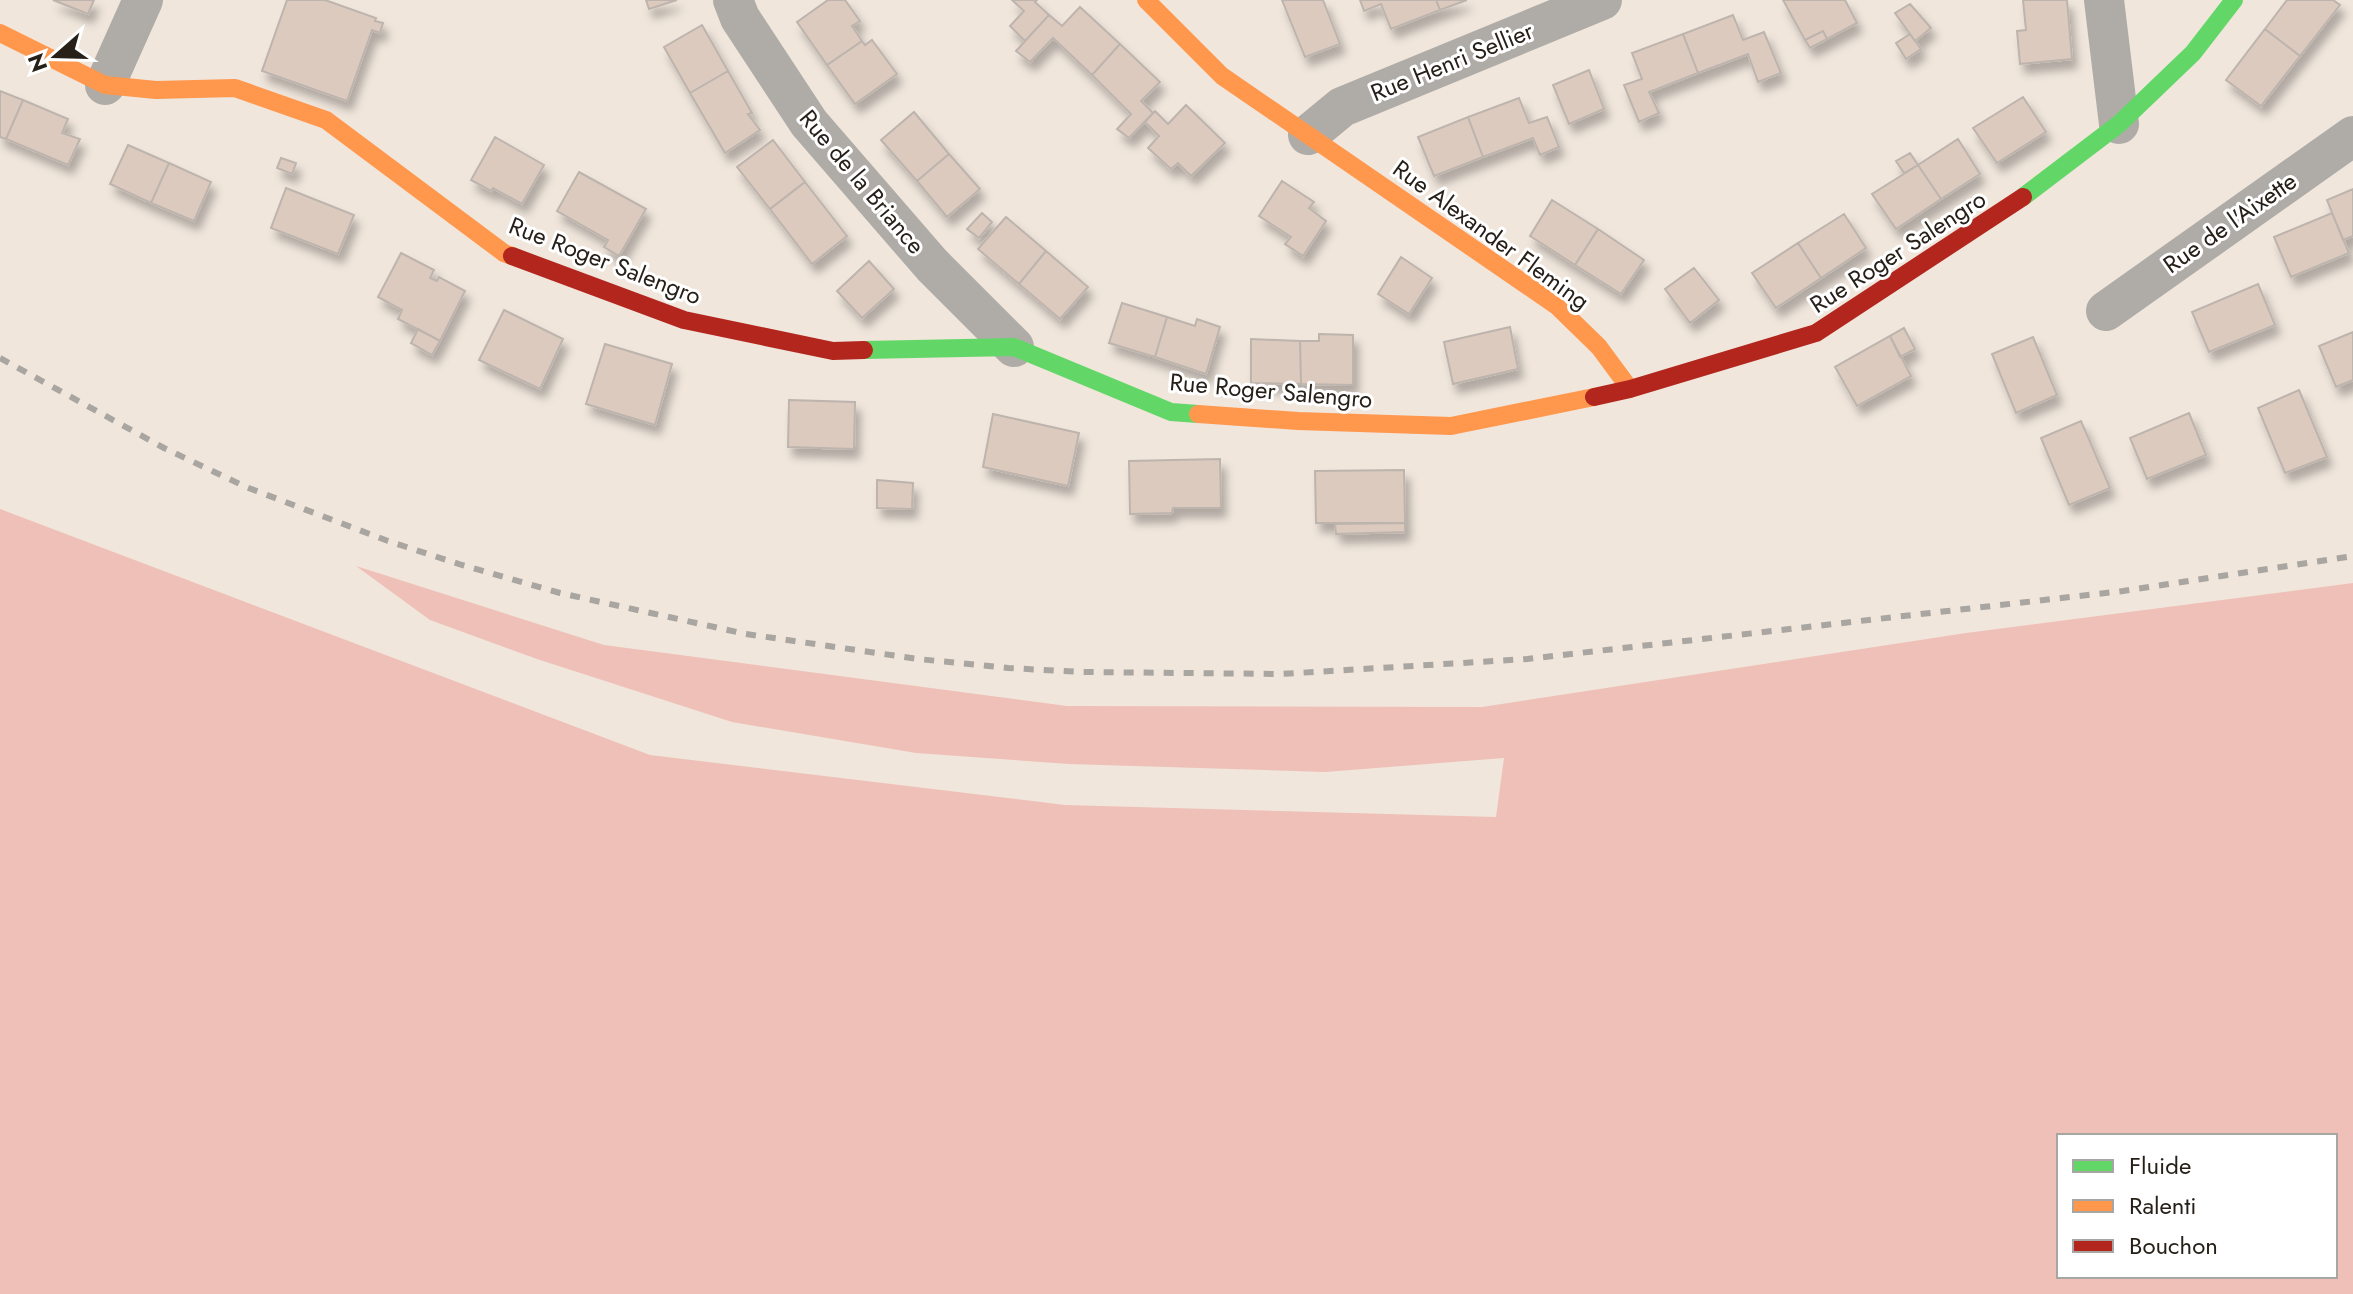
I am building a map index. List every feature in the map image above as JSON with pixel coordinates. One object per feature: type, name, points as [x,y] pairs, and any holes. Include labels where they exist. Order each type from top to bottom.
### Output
[{"type":"street","points":[[0,33],[105,85],[143,0]]},
{"type":"street","name":"Rue de la Briance","points":[[733,0],[740,18],[809,123],[932,265],[1014,347]]},
{"type":"street","name":"Rue Alexander Fleming","points":[[1146,0],[1222,76],[1557,306],[1599,347],[1630,389]]},
{"type":"street","name":"Rue Henri Sellier","points":[[1308,135],[1342,107],[1602,0]]},
{"type":"street","points":[[2104,0],[2119,124]]},
{"type":"street","name":"Rue Roger Salengro","points":[[105,85],[156,90],[235,88],[326,120],[504,253],[684,320],[833,351],[1014,347],[1171,412],[1298,421],[1451,426],[1630,389],[1816,333],[2004,212],[2119,124],[2193,53],[2234,0]]},
{"type":"street","name":"Rue de l'Aixette","points":[[2106,311],[2353,136]]},
{"type":"shaded area","points":[[0,509],[650,755],[1065,805],[1496,817],[1504,758],[1325,772],[1069,764],[916,753],[732,722],[537,659],[430,620],[356,566],[604,645],[1067,706],[1482,707],[1966,633],[2353,583],[2353,1294],[0,1294]]},
{"type":"building","points":[[53,0],[94,0],[88,14]]},
{"type":"building","points":[[287,0],[325,0],[383,23],[380,33],[372,30],[347,101],[262,71]]},
{"type":"building","points":[[646,0],[677,0],[649,9]]},
{"type":"building","points":[[828,0],[845,0],[860,21],[852,26],[862,41],[827,65],[797,22]]},
{"type":"building","points":[[1012,0],[1037,0],[1035,2],[1049,15],[1025,41],[1010,26],[1024,11]]},
{"type":"building","points":[[1282,0],[1323,0],[1340,44],[1305,57]]},
{"type":"building","points":[[1360,0],[1436,0],[1440,10],[1391,29],[1381,4],[1364,11]]},
{"type":"building","points":[[1436,0],[1467,0],[1440,10]]},
{"type":"building","points":[[1783,0],[1845,0],[1857,23],[1827,39],[1823,31],[1805,40]]},
{"type":"building","points":[[2023,0],[2067,0],[2072,59],[2020,64],[2017,31],[2026,30]]},
{"type":"building","points":[[2287,0],[2333,0],[2340,5],[2300,56],[2265,29]]},
{"type":"building","points":[[1910,4],[1931,28],[1915,41],[1895,13]]},
{"type":"building","points":[[1080,7],[1120,44],[1092,75],[1053,38],[1030,62],[1016,51],[1049,15],[1062,26]]},
{"type":"building","points":[[1733,15],[1743,40],[1764,32],[1781,73],[1758,82],[1748,54],[1698,73],[1683,34]]},
{"type":"building","points":[[702,25],[728,71],[690,93],[664,47]]},
{"type":"building","points":[[2265,29],[2300,56],[2261,106],[2226,80]]},
{"type":"building","points":[[1823,31],[1827,39],[1810,48],[1805,40]]},
{"type":"building","points":[[1683,34],[1698,73],[1649,92],[1659,113],[1639,122],[1624,85],[1642,79],[1632,53]]},
{"type":"building","points":[[1910,34],[1921,49],[1906,59],[1896,43]]},
{"type":"building","points":[[872,40],[897,74],[855,104],[827,65],[862,41],[865,45]]},
{"type":"building","points":[[1120,44],[1160,82],[1141,101],[1153,113],[1129,138],[1117,129],[1131,114],[1092,75]]},
{"type":"building","points":[[1589,70],[1604,109],[1569,124],[1553,85]]},
{"type":"building","points":[[728,71],[752,113],[748,114],[760,130],[725,153],[690,93]]},
{"type":"building","points":[[0,91],[23,100],[6,139],[0,137]]},
{"type":"building","points":[[2023,97],[2046,132],[1997,163],[1973,128]]},
{"type":"building","points":[[1519,98],[1529,123],[1547,117],[1559,147],[1540,155],[1533,138],[1483,157],[1468,117]]},
{"type":"building","points":[[23,100],[68,119],[62,133],[80,139],[68,165],[6,139]]},
{"type":"building","points":[[1186,105],[1225,143],[1191,176],[1178,163],[1171,169],[1148,148],[1159,136],[1145,122],[1155,111],[1168,124]]},
{"type":"building","points":[[914,112],[949,154],[917,181],[881,140]]},
{"type":"building","points":[[1468,117],[1483,157],[1434,176],[1418,137]]},
{"type":"building","points":[[495,137],[544,165],[522,204],[471,180]]},
{"type":"building","points":[[1958,139],[1980,174],[1941,199],[1918,165]]},
{"type":"building","points":[[773,140],[805,182],[770,209],[737,167]]},
{"type":"building","points":[[128,145],[169,163],[151,203],[110,184]]},
{"type":"building","points":[[1910,153],[1918,165],[1904,173],[1896,161]]},
{"type":"building","points":[[949,154],[980,189],[947,217],[917,181]]},
{"type":"building","points":[[281,158],[296,163],[292,174],[277,168]]},
{"type":"building","points":[[169,163],[211,182],[194,221],[151,203]]},
{"type":"building","points":[[1918,165],[1941,199],[1896,229],[1872,194]]},
{"type":"building","points":[[579,172],[646,209],[619,256],[604,247],[608,240],[557,211]]},
{"type":"building","points":[[1282,181],[1314,202],[1309,208],[1326,221],[1303,256],[1285,244],[1291,237],[1259,216]]},
{"type":"building","points":[[805,182],[847,236],[812,264],[770,209]]},
{"type":"building","points":[[286,188],[354,215],[338,254],[271,228]]},
{"type":"building","points":[[2353,189],[2353,236],[2343,240],[2327,200]]},
{"type":"building","points":[[1552,200],[1598,229],[1575,265],[1530,236]]},
{"type":"building","points":[[982,213],[992,222],[979,238],[967,229]]},
{"type":"building","points":[[2332,213],[2349,253],[2291,277],[2274,237]]},
{"type":"building","points":[[1844,214],[1866,248],[1821,278],[1798,243]]},
{"type":"building","points":[[1006,217],[1046,251],[1019,284],[978,249]]},
{"type":"building","points":[[1598,229],[1644,260],[1621,294],[1575,265]]},
{"type":"building","points":[[1798,243],[1821,278],[1776,308],[1752,273]]},
{"type":"building","points":[[1046,251],[1088,287],[1060,319],[1019,284]]},
{"type":"building","points":[[401,253],[434,270],[430,278],[437,281],[439,277],[465,291],[440,341],[398,319],[402,310],[378,297]]},
{"type":"building","points":[[1401,257],[1432,278],[1409,314],[1378,294]]},
{"type":"building","points":[[869,261],[894,289],[862,318],[837,291]]},
{"type":"building","points":[[1694,268],[1719,300],[1690,323],[1665,289]]},
{"type":"building","points":[[2258,284],[2275,325],[2209,352],[2192,312]]},
{"type":"building","points":[[1122,303],[1167,317],[1155,357],[1109,343]]},
{"type":"building","points":[[504,310],[563,339],[540,389],[479,360]]},
{"type":"building","points":[[1167,317],[1195,326],[1197,319],[1220,327],[1206,374],[1155,357]]},
{"type":"building","points":[[1510,327],[1518,369],[1453,384],[1444,342]]},
{"type":"building","points":[[1904,328],[1915,349],[1900,357],[1890,336]]},
{"type":"building","points":[[418,329],[440,341],[432,355],[411,343]]},
{"type":"building","points":[[2353,332],[2353,380],[2336,387],[2319,346]]},
{"type":"building","points":[[1319,334],[1353,335],[1353,385],[1301,384],[1300,341],[1319,341]]},
{"type":"building","points":[[1890,336],[1911,376],[1857,406],[1835,367]]},
{"type":"building","points":[[2033,337],[2057,395],[2016,413],[1992,354]]},
{"type":"building","points":[[1251,339],[1300,341],[1301,384],[1251,383]]},
{"type":"building","points":[[605,344],[672,364],[655,425],[586,404]]},
{"type":"building","points":[[2299,390],[2327,457],[2285,473],[2258,408]]},
{"type":"building","points":[[789,400],[855,402],[854,449],[788,447]]},
{"type":"building","points":[[2189,413],[2206,455],[2147,479],[2130,438]]},
{"type":"building","points":[[993,414],[1079,433],[1068,486],[983,467]]},
{"type":"building","points":[[2081,421],[2110,488],[2069,505],[2041,438]]},
{"type":"building","points":[[1220,459],[1221,508],[1173,508],[1172,513],[1130,514],[1129,461]]},
{"type":"building","points":[[1404,470],[1405,523],[1316,523],[1315,471]]},
{"type":"building","points":[[877,480],[913,483],[912,509],[877,508]]},
{"type":"building","points":[[1405,523],[1405,532],[1336,534],[1335,524]]},
{"type":"railway","points":[[0,358],[164,448],[246,487],[388,541],[462,565],[560,593],[746,634],[918,659],[1008,668],[1281,674],[1527,659],[2123,591],[2353,556]]},
{"type":"traffic: fast","points":[[2023,197],[2119,124],[2193,53],[2234,0]]},
{"type":"traffic: fast","points":[[864,350],[1014,347],[1171,412],[1198,414]]},
{"type":"traffic: slow","points":[[1146,0],[1222,76],[1557,306],[1599,347],[1630,389]]},
{"type":"traffic: slow","points":[[0,33],[105,85],[156,90],[235,88],[326,120],[512,256]]},
{"type":"traffic: slow","points":[[1198,414],[1451,426],[1594,397]]},
{"type":"traffic: jam","points":[[1594,397],[1816,333],[2023,197]]},
{"type":"traffic: jam","points":[[512,256],[684,320],[833,351],[864,350]]}]
